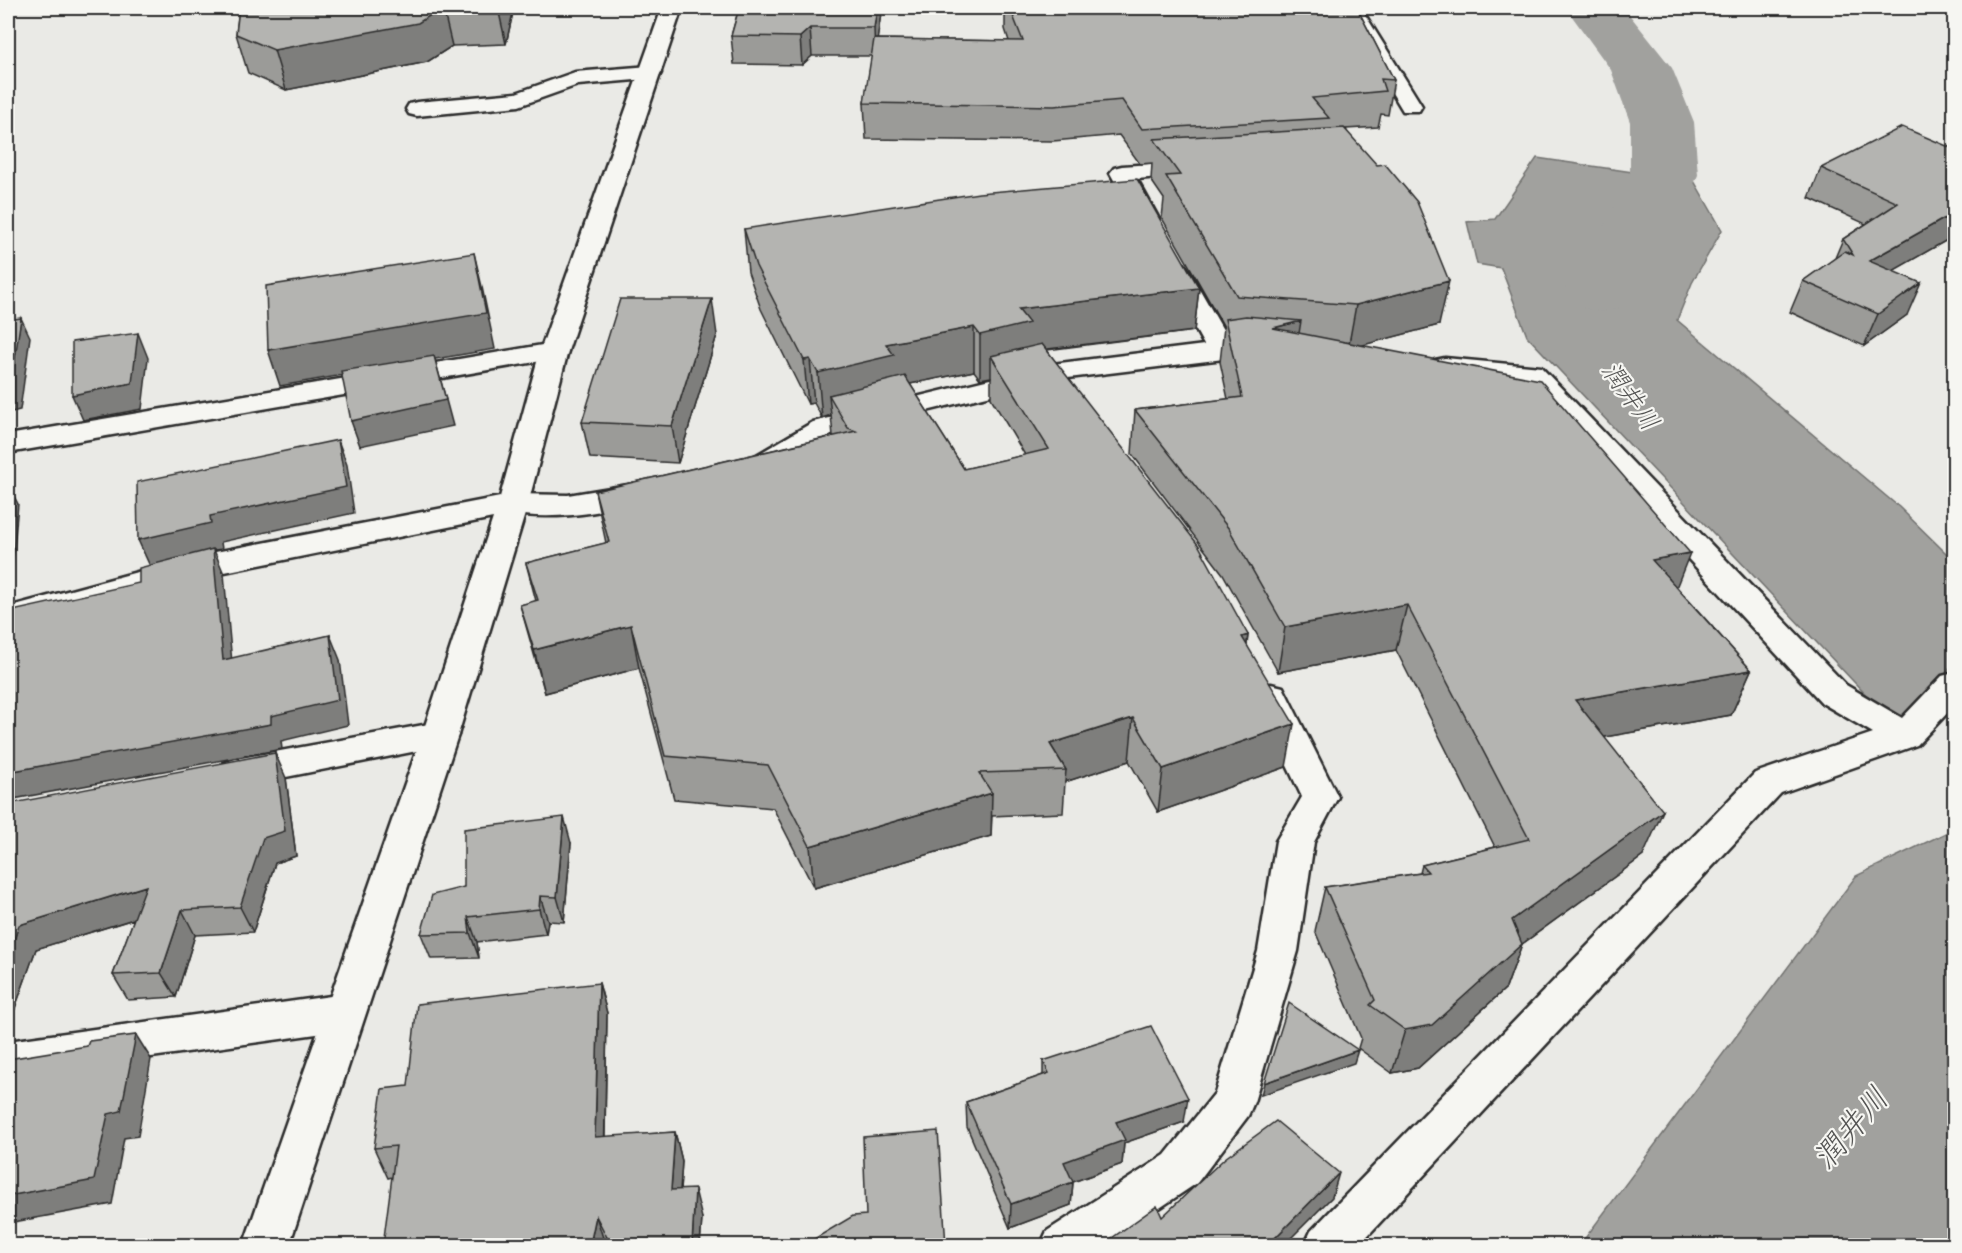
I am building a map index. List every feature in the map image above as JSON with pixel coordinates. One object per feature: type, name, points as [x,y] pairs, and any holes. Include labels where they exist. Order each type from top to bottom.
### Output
[{"type":"street","points":[[266,1245],[440,735],[513,504],[555,351],[672,8]]},
{"type":"street","points":[[1351,8],[1411,106]]},
{"type":"street","points":[[417,109],[519,99],[575,79],[650,72]]},
{"type":"street","points":[[1221,351],[1122,173],[1223,167]]},
{"type":"street","points":[[732,478],[744,476],[823,428],[1052,372],[1240,349],[1298,354]]},
{"type":"street","points":[[8,444],[555,351]]},
{"type":"street","points":[[1415,364],[1532,374],[1834,694],[1905,736]]},
{"type":"street","points":[[1052,372],[1073,400]]},
{"type":"street","points":[[8,618],[200,566],[513,504],[568,506],[662,490]]},
{"type":"street","points":[[1063,1245],[1180,1169],[1233,1102],[1278,951],[1295,842],[1320,797],[1290,730],[1256,668]]},
{"type":"street","points":[[1327,1245],[1768,783],[1905,736],[1954,685]]},
{"type":"street","points":[[206,779],[440,735]]},
{"type":"street","points":[[8,1059],[345,1012]]},
{"type":"water","points":[[1537,158],[1694,181],[1722,230],[1692,283],[1677,320],[1899,507],[1950,557],[1954,574],[1954,662],[1905,736],[1527,336],[1501,268],[1477,264],[1467,222],[1495,219]]},
{"type":"water","points":[[1954,829],[1954,1245],[1580,1245],[1856,876]]},
{"type":"building","points":[[239,8],[442,8],[418,23],[274,50],[236,34]]},
{"type":"building","points":[[739,8],[877,8],[874,28],[810,28],[800,37],[731,36]]},
{"type":"building","points":[[1010,8],[1357,8],[1394,80],[1381,79],[1385,91],[1312,98],[1329,118],[1142,129],[1122,100],[1054,106],[864,103],[874,39],[1023,41]]},
{"type":"building","points":[[1902,127],[1954,149],[1954,213],[1869,261],[1921,283],[1878,314],[1803,281],[1845,251],[1853,255],[1843,239],[1898,203],[1821,168]]},
{"type":"building","points":[[1344,128],[1377,165],[1385,164],[1417,202],[1449,281],[1356,305],[1237,296],[1166,176],[1180,175],[1154,139]]},
{"type":"building","points":[[1137,179],[1199,288],[1018,309],[1029,323],[980,335],[974,327],[886,344],[894,355],[818,373],[810,359],[804,360],[756,266],[744,229],[979,193]]},
{"type":"building","points":[[474,253],[486,313],[268,350],[266,286]]},
{"type":"building","points":[[620,299],[712,299],[672,426],[582,422]]},
{"type":"building","points":[[1246,316],[1301,321],[1273,328],[1540,380],[1690,553],[1652,560],[1751,670],[1575,700],[1663,811],[1512,920],[1522,944],[1432,1025],[1405,1030],[1370,1005],[1375,1000],[1325,887],[1428,872],[1422,865],[1529,839],[1407,605],[1285,627],[1229,529],[1135,410],[1242,397],[1225,319]]},
{"type":"building","points":[[21,318],[10,391],[8,391],[8,320]]},
{"type":"building","points":[[138,333],[132,383],[72,395],[72,342]]},
{"type":"building","points":[[1042,344],[1199,546],[1248,635],[1242,637],[1294,724],[1163,769],[1133,718],[1050,744],[1066,770],[979,773],[992,793],[810,846],[768,765],[665,756],[631,625],[534,650],[520,605],[538,600],[526,563],[609,542],[595,491],[856,431],[848,428],[829,395],[905,376],[964,469],[1049,449],[991,356]]},
{"type":"building","points":[[434,356],[446,400],[351,421],[341,371]]},
{"type":"building","points":[[338,440],[346,487],[210,516],[211,523],[138,540],[137,482]]},
{"type":"building","points":[[213,549],[223,660],[330,635],[338,700],[271,716],[271,724],[8,772],[8,612],[139,583],[139,568]]},
{"type":"building","points":[[275,753],[285,831],[263,838],[240,907],[182,910],[161,973],[113,975],[146,886],[19,925],[8,957],[8,804]]},
{"type":"building","points":[[564,817],[557,897],[540,896],[539,909],[468,917],[470,933],[421,934],[432,895],[464,887],[464,829]]},
{"type":"building","points":[[599,983],[595,1137],[675,1132],[671,1190],[695,1189],[692,1245],[611,1245],[596,1216],[590,1245],[383,1245],[396,1146],[374,1148],[382,1089],[408,1086],[417,1004]]},
{"type":"building","points":[[1289,1003],[1358,1050],[1264,1083]]},
{"type":"building","points":[[1151,1026],[1188,1098],[1116,1122],[1125,1140],[1064,1162],[1073,1182],[1011,1204],[966,1102],[1049,1073],[1043,1061]]},
{"type":"building","points":[[136,1035],[121,1111],[108,1114],[94,1180],[8,1196],[8,1059],[87,1046],[89,1041]]},
{"type":"building","points":[[1276,1121],[1339,1173],[1268,1245],[1102,1245],[1157,1206],[1162,1217],[1225,1158]]},
{"type":"building","points":[[938,1131],[946,1245],[804,1245],[853,1216],[866,1215],[863,1137]]},
{"type":"waterway","name":"潤井川","points":[[1594,8],[1641,68],[1662,122],[1664,175],[1641,223],[1601,290]]}]
